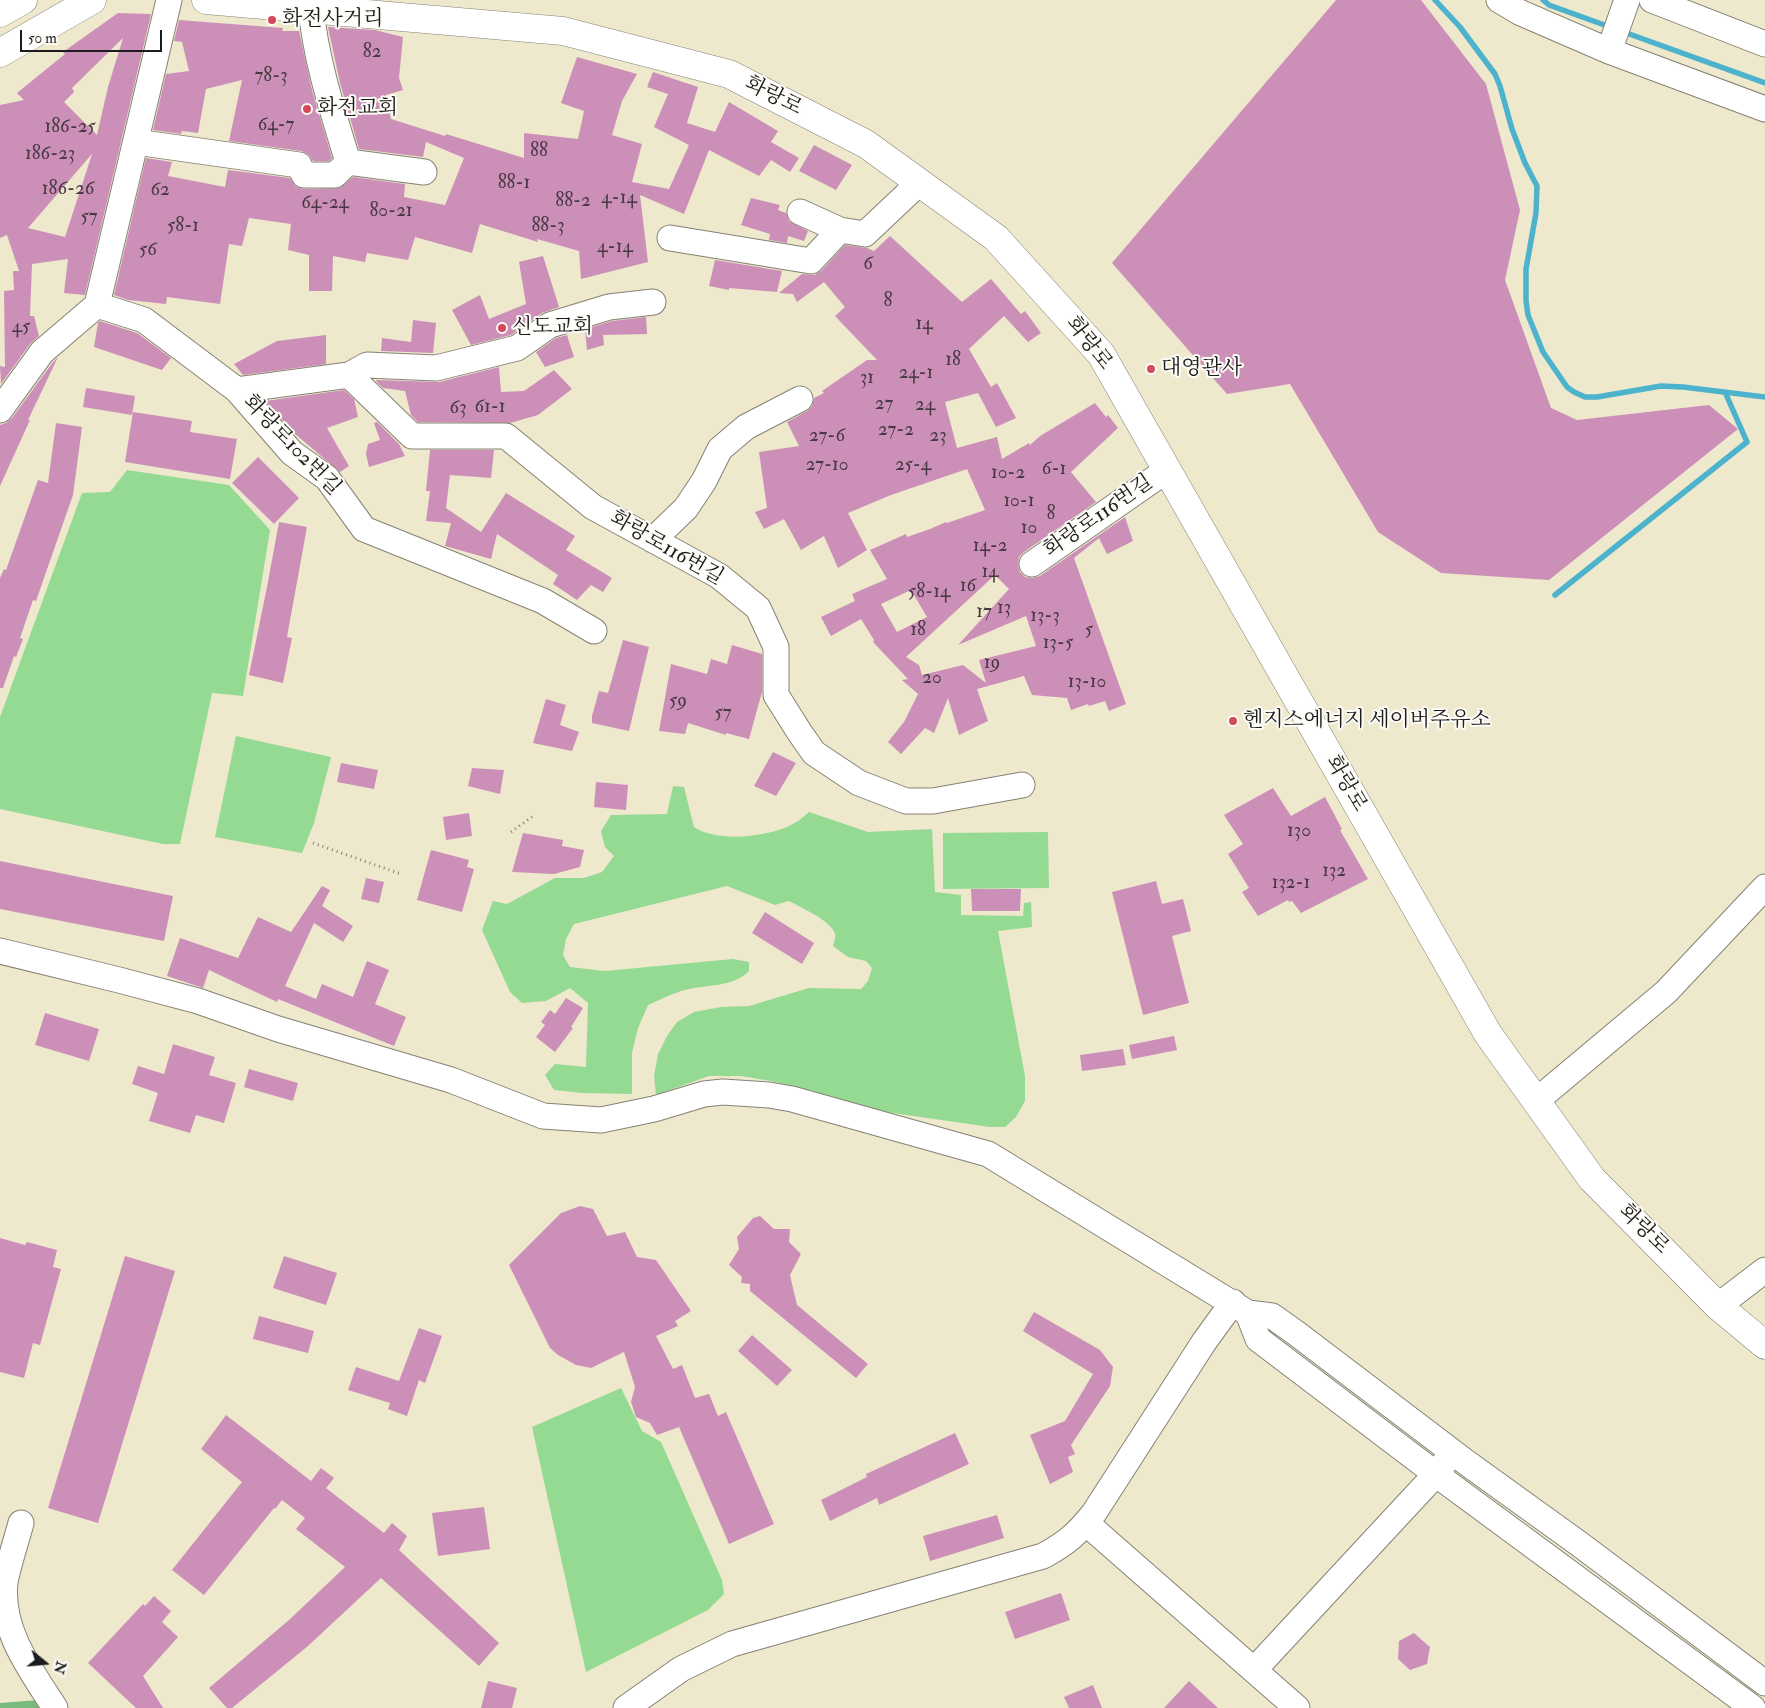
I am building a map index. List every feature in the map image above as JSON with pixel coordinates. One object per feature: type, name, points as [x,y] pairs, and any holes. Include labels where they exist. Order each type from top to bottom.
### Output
[{"type":"main road","points":[[0,13],[23,0]]},
{"type":"main road","points":[[0,54],[92,0]]},
{"type":"main road","name":"화랑로","points":[[206,0],[292,5],[564,31],[729,74],[866,144],[996,238],[1101,354],[1488,1034],[1592,1179],[1718,1306],[1765,1345]]},
{"type":"street","points":[[0,410],[42,352],[97,306],[170,0]]},
{"type":"street","points":[[1499,0],[1519,12],[1609,51],[1765,108]]},
{"type":"street","points":[[1609,51],[1627,0]]},
{"type":"street","points":[[1652,0],[1765,44]]},
{"type":"street","points":[[292,5],[313,37],[348,162]]},
{"type":"street","points":[[136,142],[299,165],[304,175],[335,175],[348,162]]},
{"type":"street","points":[[348,162],[424,172]]},
{"type":"street","points":[[800,212],[840,230],[865,234],[919,183]]},
{"type":"street","points":[[670,238],[811,261],[840,230]]},
{"type":"street","points":[[237,390],[349,375],[367,365],[436,368],[517,348],[550,325],[609,307],[653,302]]},
{"type":"street","name":"화랑로102번길","points":[[97,306],[144,320],[237,390],[292,452],[326,478],[364,529],[543,601],[594,631]]},
{"type":"street","name":"화랑로116번길","points":[[349,375],[412,436],[506,436],[593,507],[719,576],[758,608],[776,647],[776,695],[814,753],[860,783],[906,801],[933,801],[1022,785]]},
{"type":"street","points":[[653,540],[686,508],[704,482],[720,449],[746,427],[800,399]]},
{"type":"street","name":"화랑로116번길","points":[[1032,564],[1167,470]]},
{"type":"street","points":[[1536,1101],[1666,992],[1765,887]]},
{"type":"street","points":[[0,951],[119,980],[198,1002],[278,1029],[450,1080],[543,1116],[601,1120],[654,1109],[704,1094],[723,1092],[769,1095],[792,1099],[988,1154],[1240,1308],[1272,1316],[1452,1452],[1578,1542],[1765,1683]]},
{"type":"street","points":[[1718,1306],[1765,1270]]},
{"type":"street","points":[[1240,1308],[1258,1339],[1436,1474],[1753,1708]]},
{"type":"street","points":[[626,1708],[681,1669],[732,1644],[1043,1556],[1062,1545],[1078,1533],[1094,1513],[1204,1342],[1240,1308]]},
{"type":"street","points":[[1254,1670],[1436,1474],[1452,1452]]},
{"type":"street","points":[[21,1522],[5,1583],[3,1604],[6,1622],[12,1641],[55,1708]]},
{"type":"street","points":[[1086,1523],[1297,1708]]},
{"type":"path","points":[[511,832],[533,816]]},
{"type":"path","points":[[313,844],[401,874]]},
{"type":"green space","points":[[127,470],[229,485],[270,530],[243,696],[212,693],[180,844],[163,844],[0,809],[0,717],[82,493],[110,492]]},
{"type":"green space","points":[[236,736],[331,757],[314,823],[302,853],[215,837]]},
{"type":"green space","points":[[673,786],[684,787],[694,827],[716,835],[729,837],[771,832],[793,824],[809,812],[868,832],[932,829],[935,892],[961,895],[961,915],[1023,916],[1024,903],[1031,902],[1032,927],[998,931],[1025,1076],[1025,1101],[1016,1117],[1005,1127],[990,1127],[886,1112],[809,1090],[741,1076],[709,1076],[656,1095],[654,1076],[658,1054],[677,1022],[694,1012],[721,1007],[749,1006],[809,988],[861,989],[868,981],[872,968],[866,961],[848,957],[833,946],[835,934],[833,929],[822,919],[789,901],[775,905],[727,886],[574,924],[566,939],[563,955],[570,967],[605,971],[733,959],[749,962],[749,971],[727,983],[685,990],[648,1005],[638,1028],[632,1053],[632,1094],[583,1093],[554,1090],[545,1075],[555,1064],[586,1067],[588,1003],[570,988],[546,1001],[522,1003],[510,992],[482,930],[493,901],[507,904],[555,878],[584,878],[602,872],[614,856],[605,847],[601,831],[611,815],[667,814]]},
{"type":"green space","points":[[1048,832],[1049,888],[943,889],[943,833]]},
{"type":"green space","points":[[621,1388],[642,1431],[661,1442],[722,1580],[724,1594],[708,1610],[586,1672],[532,1427]]},
{"type":"green space","points":[[39,1700],[45,1708],[0,1708],[0,1703]]},
{"type":"building","points":[[1336,0],[1421,0],[1486,84],[1520,210],[1505,280],[1551,408],[1577,420],[1709,405],[1738,429],[1549,580],[1441,573],[1378,532],[1290,384],[1227,394],[1112,263]]},
{"type":"building","points":[[118,13],[151,14],[85,295],[64,293],[68,259],[32,264],[30,316],[34,316],[39,336],[30,344],[1,384],[0,366],[5,367],[4,291],[14,290],[13,271],[19,271],[7,235],[0,238],[0,105],[24,100],[17,93],[65,54],[63,52]],"holes":[[[123,38],[108,87],[97,135],[64,102],[74,92],[72,88]],[[92,154],[65,237],[28,228]]]},
{"type":"building","points":[[179,20],[283,28],[282,31],[299,31],[312,90],[332,158],[329,161],[313,161],[308,154],[301,151],[229,141],[242,80],[206,89],[198,133],[182,131],[181,134],[153,130],[166,74],[189,71],[182,42],[174,41]]},
{"type":"building","points":[[328,27],[375,30],[403,37],[399,78],[403,90],[386,95],[391,119],[524,158],[524,133],[578,139],[584,111],[561,103],[577,57],[637,74],[622,101],[612,135],[642,144],[632,182],[669,189],[689,145],[654,127],[668,94],[647,87],[653,72],[698,87],[687,123],[715,132],[729,102],[778,131],[771,142],[799,158],[790,172],[771,160],[759,176],[709,150],[684,214],[640,195],[648,262],[581,279],[579,251],[537,239],[538,242],[480,224],[472,253],[415,237],[408,260],[367,253],[365,262],[333,256],[332,291],[309,291],[309,255],[288,250],[291,224],[249,218],[242,246],[229,244],[220,304],[167,297],[166,304],[128,300],[114,295],[146,158],[172,162],[168,176],[225,187],[228,170],[290,178],[296,187],[304,189],[340,188],[353,177],[405,184],[404,197],[445,205],[464,158],[426,142],[423,157],[359,149],[340,83]]},
{"type":"building","points":[[814,145],[852,165],[836,190],[799,171]]},
{"type":"building","points":[[751,198],[780,205],[778,210],[786,213],[789,221],[808,231],[804,241],[788,236],[787,243],[769,240],[770,234],[741,225]]},
{"type":"building","points":[[890,236],[962,302],[991,279],[1021,314],[1025,311],[1041,333],[1028,342],[1004,316],[969,349],[991,387],[997,383],[1016,418],[996,427],[978,393],[945,402],[957,448],[997,437],[1002,459],[1029,443],[1030,445],[1040,436],[1095,403],[1118,428],[1071,472],[1096,502],[1024,552],[1019,557],[1018,565],[1020,572],[1025,577],[1033,578],[1040,576],[1125,517],[1133,541],[1107,554],[1099,538],[1074,558],[1126,704],[1109,711],[1105,701],[1071,710],[1067,698],[1032,695],[1024,676],[977,689],[988,721],[959,735],[948,698],[934,733],[925,728],[901,754],[888,742],[904,722],[918,694],[902,680],[908,679],[873,642],[874,640],[861,619],[831,636],[821,617],[855,601],[852,594],[887,579],[870,550],[906,534],[907,537],[985,510],[967,469],[891,495],[848,513],[867,550],[838,568],[824,536],[801,550],[784,519],[764,529],[755,512],[767,508],[759,452],[799,446],[787,422],[807,411],[812,406],[814,398],[824,393],[822,391],[867,360],[877,360],[835,316],[845,307],[824,282],[797,302],[793,294],[779,293],[802,274],[815,275],[821,271],[845,245],[867,248],[874,251]],"holes":[[[995,575],[1009,589],[958,645],[1026,616],[1036,646],[979,660],[986,683],[963,665],[922,675],[919,665],[906,657]],[[911,590],[927,617],[897,632],[881,604]]]},
{"type":"building","points":[[543,256],[559,307],[542,313],[511,335],[471,345],[452,310],[480,295],[489,319],[526,304],[519,262]]},
{"type":"building","points":[[715,260],[782,271],[777,292],[729,288],[729,290],[709,286]]},
{"type":"building","points":[[646,317],[647,334],[603,335],[604,345],[587,350],[585,329],[612,321]]},
{"type":"building","points":[[413,320],[436,323],[433,353],[381,351],[382,338],[411,342]]},
{"type":"building","points":[[100,321],[137,333],[171,358],[162,370],[94,347]]},
{"type":"building","points":[[326,335],[326,364],[243,375],[234,364],[277,341]]},
{"type":"building","points":[[567,335],[574,357],[545,367],[536,352],[556,338]]},
{"type":"building","points":[[58,357],[28,420],[30,420],[0,486],[0,425],[12,418]]},
{"type":"building","points":[[499,367],[501,392],[524,391],[554,370],[572,389],[538,415],[510,423],[418,422],[411,415],[405,391],[383,388],[376,381],[439,382]]},
{"type":"building","points":[[86,388],[135,396],[132,415],[83,407]]},
{"type":"building","points":[[344,390],[354,399],[358,417],[327,428],[349,466],[340,472],[294,433],[265,401]]},
{"type":"building","points":[[133,412],[192,421],[190,432],[237,439],[230,479],[125,462]]},
{"type":"building","points":[[377,422],[399,444],[405,456],[369,467],[366,454],[368,444],[380,440],[374,423]]},
{"type":"building","points":[[56,423],[82,427],[73,495],[36,601],[33,600],[20,638],[23,639],[16,657],[14,656],[3,688],[0,688],[0,578],[4,569],[6,570],[38,480],[48,483]]},
{"type":"building","points":[[430,450],[494,450],[491,478],[450,475],[446,508],[481,532],[506,493],[575,536],[566,550],[612,578],[603,592],[591,585],[577,600],[553,584],[558,575],[497,534],[491,559],[445,546],[451,523],[426,521],[430,491],[426,491]]},
{"type":"building","points":[[258,457],[299,498],[274,524],[232,483]]},
{"type":"building","points":[[279,522],[307,527],[287,637],[292,638],[283,683],[249,675]]},
{"type":"building","points":[[623,640],[649,647],[629,731],[592,723],[599,691],[608,693]]},
{"type":"building","points":[[732,645],[762,654],[762,692],[749,739],[726,733],[726,735],[688,723],[685,734],[659,731],[671,664],[707,674],[711,659],[727,664]]},
{"type":"building","points":[[546,699],[566,705],[560,725],[579,732],[572,751],[533,743]]},
{"type":"building","points":[[773,752],[796,763],[776,796],[754,786]]},
{"type":"building","points":[[341,763],[378,770],[374,789],[337,782]]},
{"type":"building","points":[[472,768],[504,770],[500,794],[468,786]]},
{"type":"building","points":[[596,782],[628,785],[626,810],[594,807]]},
{"type":"building","points":[[1273,788],[1291,816],[1325,797],[1342,829],[1340,830],[1368,879],[1301,913],[1292,901],[1289,902],[1288,900],[1258,916],[1242,892],[1249,888],[1228,854],[1243,844],[1224,815]]},
{"type":"building","points":[[469,813],[472,836],[446,840],[443,817]]},
{"type":"building","points":[[523,833],[563,840],[562,846],[584,850],[580,867],[554,874],[512,872]]},
{"type":"building","points":[[431,850],[469,860],[467,867],[474,869],[462,912],[417,900]]},
{"type":"building","points":[[0,861],[173,896],[164,941],[0,909]]},
{"type":"building","points":[[366,878],[384,882],[379,903],[361,899]]},
{"type":"building","points":[[1156,881],[1162,904],[1183,899],[1191,931],[1172,936],[1189,1003],[1143,1015],[1112,892]]},
{"type":"building","points":[[322,886],[330,890],[322,906],[353,926],[343,942],[314,923],[285,986],[316,999],[322,984],[353,997],[367,961],[389,970],[375,1004],[406,1017],[394,1046],[278,999],[277,1002],[209,970],[203,988],[167,976],[180,938],[238,958],[258,917],[291,932]]},
{"type":"building","points":[[971,889],[1021,889],[1020,911],[972,911]]},
{"type":"building","points":[[765,912],[814,943],[802,964],[752,933]]},
{"type":"building","points":[[566,998],[583,1008],[571,1027],[573,1028],[555,1052],[536,1037],[545,1025],[541,1022],[550,1010],[555,1014]]},
{"type":"building","points":[[45,1013],[99,1029],[89,1061],[35,1045]]},
{"type":"building","points":[[1174,1036],[1177,1050],[1132,1059],[1129,1045]]},
{"type":"building","points":[[173,1044],[215,1057],[209,1075],[236,1083],[224,1123],[196,1115],[190,1133],[149,1121],[158,1093],[132,1084],[138,1066],[164,1074]]},
{"type":"building","points":[[1123,1049],[1126,1065],[1082,1071],[1080,1055]]},
{"type":"building","points":[[249,1069],[298,1083],[293,1101],[244,1087]]},
{"type":"building","points":[[580,1206],[593,1209],[607,1236],[625,1232],[637,1257],[656,1260],[691,1311],[675,1321],[678,1326],[656,1336],[673,1369],[682,1365],[695,1398],[709,1394],[718,1416],[726,1412],[774,1524],[729,1544],[679,1427],[657,1435],[650,1423],[636,1417],[631,1402],[635,1387],[624,1352],[591,1368],[576,1365],[550,1348],[509,1265],[561,1213]]},
{"type":"building","points":[[760,1216],[774,1229],[790,1229],[789,1242],[801,1254],[790,1275],[797,1305],[868,1364],[856,1378],[750,1291],[750,1284],[741,1283],[742,1277],[729,1265],[739,1249],[737,1237],[753,1218]]},
{"type":"building","points":[[0,1238],[25,1245],[27,1242],[57,1250],[53,1267],[61,1269],[40,1345],[33,1343],[24,1378],[0,1372]]},
{"type":"building","points":[[125,1256],[175,1271],[98,1523],[48,1508]]},
{"type":"building","points":[[284,1256],[337,1273],[326,1305],[273,1288]]},
{"type":"building","points":[[1034,1312],[1100,1350],[1113,1367],[1110,1386],[1071,1445],[1075,1454],[1068,1457],[1073,1472],[1050,1484],[1030,1435],[1065,1421],[1093,1374],[1023,1331]]},
{"type":"building","points":[[259,1316],[314,1331],[308,1353],[253,1339]]},
{"type":"building","points":[[419,1328],[442,1336],[425,1383],[419,1380],[407,1416],[388,1409],[390,1403],[348,1390],[356,1367],[399,1381]]},
{"type":"building","points":[[752,1335],[792,1370],[777,1386],[738,1351]]},
{"type":"building","points":[[226,1415],[311,1481],[321,1468],[334,1478],[326,1488],[384,1533],[392,1523],[407,1536],[399,1550],[499,1643],[479,1666],[381,1578],[308,1646],[232,1708],[227,1708],[209,1688],[289,1620],[345,1567],[296,1529],[305,1518],[282,1500],[204,1595],[172,1570],[242,1482],[201,1449]]},
{"type":"building","points":[[955,1433],[969,1464],[879,1505],[877,1498],[830,1521],[821,1500],[867,1477],[866,1474]]},
{"type":"building","points":[[484,1507],[490,1549],[438,1556],[432,1513]]},
{"type":"building","points":[[997,1515],[1004,1538],[930,1561],[923,1536]]},
{"type":"building","points":[[1061,1593],[1070,1620],[1015,1639],[1005,1612]]},
{"type":"building","points":[[154,1596],[171,1611],[162,1622],[178,1637],[143,1676],[163,1708],[136,1708],[88,1663],[143,1604],[145,1606]]},
{"type":"building","points":[[1414,1633],[1430,1647],[1427,1664],[1410,1670],[1398,1659],[1399,1641]]},
{"type":"building","points":[[488,1681],[517,1688],[512,1708],[481,1708]]},
{"type":"building","points":[[1189,1681],[1218,1708],[1164,1708]]},
{"type":"building","points":[[1093,1685],[1102,1708],[1069,1708],[1064,1697]]},
{"type":"waterway","points":[[1435,0],[1460,27],[1495,74],[1512,129],[1525,163],[1537,186],[1536,213],[1526,269],[1528,315],[1543,352],[1567,387],[1585,397],[1597,397],[1661,386],[1765,397]]},
{"type":"waterway","points":[[1543,0],[1549,5],[1610,27]]},
{"type":"waterway","points":[[1621,31],[1765,83]]},
{"type":"waterway","points":[[1555,595],[1747,442],[1725,392]]},
{"type":"place","name":"화전사거리","points":[[272,20]]},
{"type":"place","name":"화전교회","points":[[307,109]]},
{"type":"place","name":"신도교회","points":[[502,328]]},
{"type":"place","name":"대영관사","points":[[1151,369]]},
{"type":"place","name":"헨지스에너지 세이버주유소","points":[[1233,721]]}]
